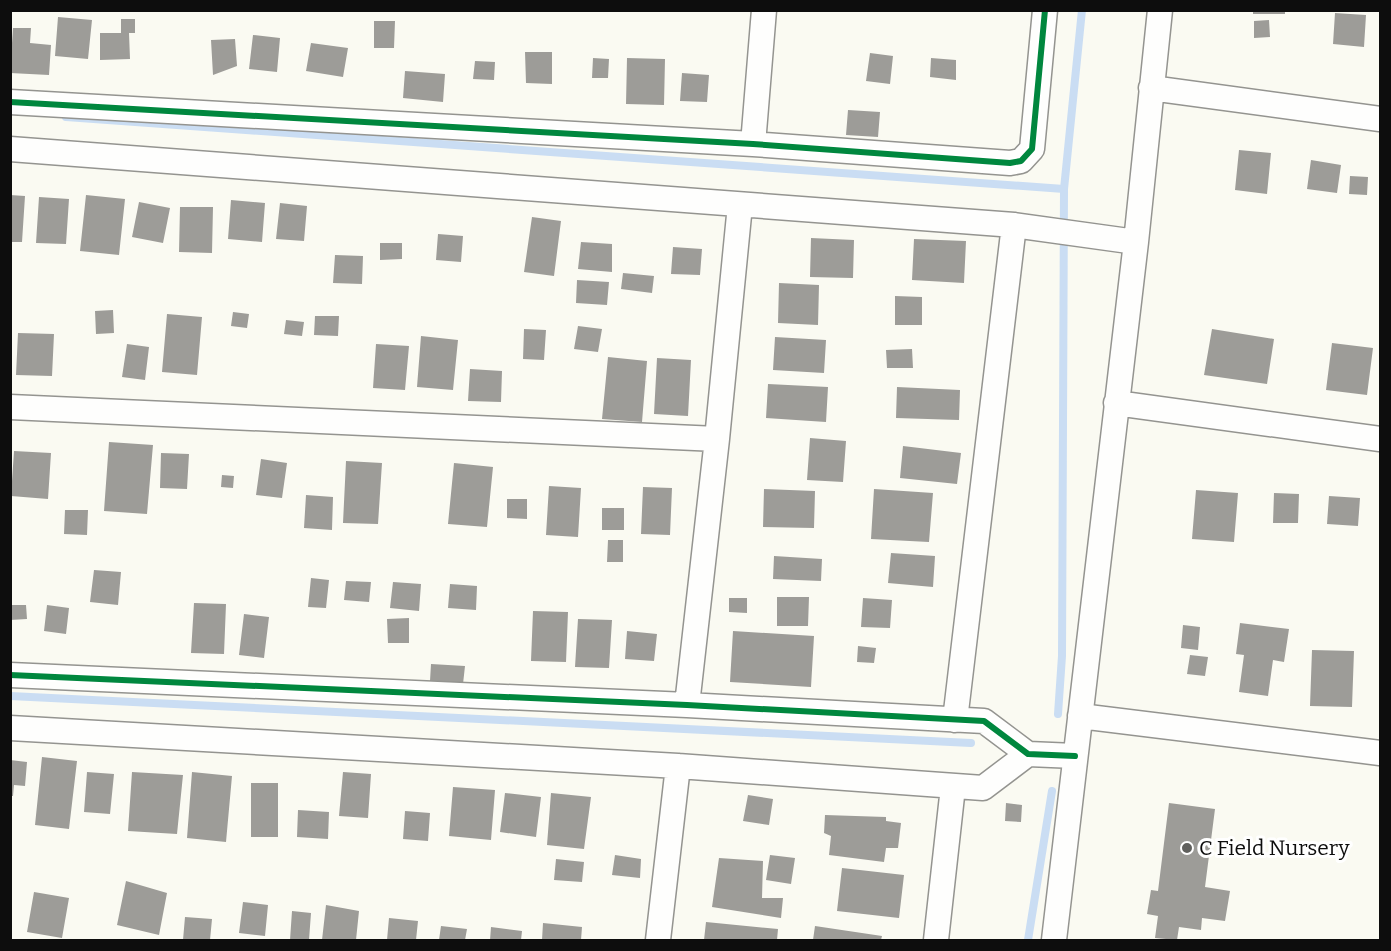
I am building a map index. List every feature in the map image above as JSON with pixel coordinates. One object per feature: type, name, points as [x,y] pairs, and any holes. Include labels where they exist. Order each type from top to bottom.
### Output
[{"type":"street","points":[[753,144],[764,10]]},
{"type":"street","points":[[10,102],[753,144],[1010,163],[1021,160],[1032,148],[1045,10]]},
{"type":"street","points":[[1054,940],[1116,403],[1128,241],[1160,10]]},
{"type":"street","points":[[1151,88],[1380,119]]},
{"type":"street","points":[[10,149],[1014,225],[1128,241]]},
{"type":"street","points":[[687,705],[740,205]]},
{"type":"street","points":[[955,720],[1014,225]]},
{"type":"street","points":[[1116,403],[1380,439]]},
{"type":"street","points":[[10,407],[717,439]]},
{"type":"street","points":[[10,675],[687,705],[984,721],[1028,754],[1075,756]]},
{"type":"street","points":[[1080,716],[1380,753]]},
{"type":"street","points":[[10,728],[678,766],[982,788],[1028,754]]},
{"type":"street","points":[[658,940],[678,766]]},
{"type":"street","points":[[936,940],[953,787]]},
{"type":"building","points":[[1253,10],[1285,10],[1285,14],[1253,14]]},
{"type":"building","points":[[1335,13],[1366,15],[1364,47],[1333,44]]},
{"type":"building","points":[[58,17],[92,20],[88,59],[55,56]]},
{"type":"building","points":[[121,19],[135,19],[135,33],[129,33],[130,59],[100,60],[100,33],[121,33]]},
{"type":"building","points":[[1269,20],[1270,37],[1254,38],[1254,21]]},
{"type":"building","points":[[374,21],[395,21],[394,48],[374,48]]},
{"type":"building","points":[[13,28],[31,28],[30,43],[51,45],[49,75],[10,73]]},
{"type":"building","points":[[253,35],[280,38],[277,72],[249,69]]},
{"type":"building","points":[[235,39],[237,66],[213,75],[211,40]]},
{"type":"building","points":[[311,43],[348,48],[343,77],[306,71]]},
{"type":"building","points":[[525,52],[552,52],[552,84],[526,83]]},
{"type":"building","points":[[870,53],[893,56],[890,84],[866,81]]},
{"type":"building","points":[[593,58],[609,59],[608,78],[592,78]]},
{"type":"building","points":[[627,58],[665,59],[664,105],[626,104]]},
{"type":"building","points":[[931,58],[956,60],[956,80],[930,77]]},
{"type":"building","points":[[475,61],[495,62],[494,80],[473,79]]},
{"type":"building","points":[[405,71],[445,74],[443,102],[403,98]]},
{"type":"building","points":[[682,73],[709,75],[707,102],[680,101]]},
{"type":"building","points":[[848,110],[880,112],[878,137],[846,135]]},
{"type":"building","points":[[1239,150],[1271,153],[1267,194],[1235,190]]},
{"type":"building","points":[[1311,160],[1341,165],[1337,193],[1307,189]]},
{"type":"building","points":[[1350,176],[1368,177],[1367,195],[1349,194]]},
{"type":"building","points":[[10,195],[25,196],[22,242],[10,242]]},
{"type":"building","points":[[86,195],[125,199],[119,255],[80,251]]},
{"type":"building","points":[[39,197],[69,199],[66,244],[36,243]]},
{"type":"building","points":[[231,200],[265,203],[262,242],[228,239]]},
{"type":"building","points":[[139,202],[170,208],[163,243],[132,237]]},
{"type":"building","points":[[280,203],[307,206],[304,241],[276,239]]},
{"type":"building","points":[[180,207],[213,207],[212,253],[179,252]]},
{"type":"building","points":[[532,217],[561,221],[554,276],[524,272]]},
{"type":"building","points":[[438,234],[463,236],[461,262],[436,260]]},
{"type":"building","points":[[811,238],[854,240],[853,278],[810,277]]},
{"type":"building","points":[[914,239],[966,241],[964,283],[912,280]]},
{"type":"building","points":[[581,242],[612,244],[612,272],[578,269]]},
{"type":"building","points":[[380,243],[402,243],[402,259],[380,260]]},
{"type":"building","points":[[673,247],[702,249],[700,275],[671,274]]},
{"type":"building","points":[[335,255],[363,256],[362,284],[333,283]]},
{"type":"building","points":[[623,273],[654,276],[652,293],[621,289]]},
{"type":"building","points":[[577,280],[609,282],[607,305],[576,303]]},
{"type":"building","points":[[779,283],[819,285],[818,325],[778,323]]},
{"type":"building","points":[[895,296],[922,297],[922,325],[895,325]]},
{"type":"building","points":[[113,310],[114,333],[96,334],[95,311]]},
{"type":"building","points":[[233,312],[249,314],[247,328],[231,326]]},
{"type":"building","points":[[167,314],[202,317],[197,375],[162,372]]},
{"type":"building","points":[[315,316],[339,316],[338,336],[314,335]]},
{"type":"building","points":[[286,320],[304,322],[302,336],[284,334]]},
{"type":"building","points":[[578,326],[602,329],[598,352],[574,349]]},
{"type":"building","points":[[524,329],[546,330],[544,360],[523,359]]},
{"type":"building","points":[[1212,329],[1274,339],[1267,384],[1204,375]]},
{"type":"building","points":[[18,333],[54,334],[52,376],[16,375]]},
{"type":"building","points":[[421,336],[458,340],[453,390],[417,387]]},
{"type":"building","points":[[775,337],[826,340],[824,373],[773,370]]},
{"type":"building","points":[[1332,343],[1373,348],[1367,395],[1326,390]]},
{"type":"building","points":[[127,344],[149,347],[145,380],[122,377]]},
{"type":"building","points":[[376,344],[409,346],[405,390],[373,388]]},
{"type":"building","points":[[912,349],[913,368],[887,368],[886,350]]},
{"type":"building","points":[[608,357],[647,361],[642,422],[602,419]]},
{"type":"building","points":[[657,358],[691,360],[688,416],[654,414]]},
{"type":"building","points":[[470,369],[502,371],[501,402],[468,401]]},
{"type":"building","points":[[768,384],[828,387],[826,422],[766,418]]},
{"type":"building","points":[[897,387],[960,390],[959,420],[896,418]]},
{"type":"building","points":[[810,438],[846,441],[843,482],[807,480]]},
{"type":"building","points":[[109,442],[153,445],[147,514],[104,511]]},
{"type":"building","points":[[903,446],[961,453],[957,484],[900,478]]},
{"type":"building","points":[[14,451],[51,453],[48,499],[11,496]]},
{"type":"building","points":[[161,453],[189,454],[187,489],[160,488]]},
{"type":"building","points":[[261,459],[287,463],[282,498],[256,495]]},
{"type":"building","points":[[346,461],[382,463],[378,524],[343,523]]},
{"type":"building","points":[[454,463],[493,467],[487,527],[448,524]]},
{"type":"building","points":[[222,475],[234,476],[233,488],[221,487]]},
{"type":"building","points":[[549,486],[581,488],[578,537],[546,535]]},
{"type":"building","points":[[643,487],[672,488],[670,535],[641,534]]},
{"type":"building","points":[[764,489],[815,491],[814,528],[763,527]]},
{"type":"building","points":[[874,489],[933,493],[929,542],[871,539]]},
{"type":"building","points":[[1196,490],[1238,493],[1234,542],[1192,539]]},
{"type":"building","points":[[1274,493],[1299,494],[1298,523],[1273,523]]},
{"type":"building","points":[[306,495],[333,497],[332,530],[304,528]]},
{"type":"building","points":[[1329,496],[1360,498],[1358,526],[1327,524]]},
{"type":"building","points":[[507,499],[527,499],[527,519],[507,518]]},
{"type":"building","points":[[602,508],[624,508],[624,530],[602,530]]},
{"type":"building","points":[[65,510],[88,510],[87,535],[64,534]]},
{"type":"building","points":[[608,540],[623,540],[623,562],[607,562]]},
{"type":"building","points":[[891,553],[935,556],[933,587],[888,583]]},
{"type":"building","points":[[774,556],[822,559],[821,581],[773,579]]},
{"type":"building","points":[[94,570],[121,572],[118,605],[90,602]]},
{"type":"building","points":[[311,578],[329,580],[326,608],[308,607]]},
{"type":"building","points":[[346,581],[371,582],[369,602],[344,600]]},
{"type":"building","points":[[393,582],[421,584],[419,611],[390,608]]},
{"type":"building","points":[[450,584],[477,586],[476,610],[448,608]]},
{"type":"building","points":[[777,597],[809,597],[808,626],[777,626]]},
{"type":"building","points":[[729,598],[747,598],[747,613],[729,612]]},
{"type":"building","points":[[863,598],[892,600],[890,628],[861,627]]},
{"type":"building","points":[[194,603],[226,604],[224,654],[191,653]]},
{"type":"building","points":[[10,605],[26,605],[27,619],[10,620]]},
{"type":"building","points":[[47,605],[69,608],[66,634],[44,631]]},
{"type":"building","points":[[533,611],[568,612],[566,662],[531,661]]},
{"type":"building","points":[[244,614],[269,617],[264,658],[239,655]]},
{"type":"building","points":[[409,618],[409,643],[388,643],[387,619]]},
{"type":"building","points":[[578,619],[612,620],[609,668],[575,667]]},
{"type":"building","points":[[1240,623],[1289,629],[1284,662],[1273,660],[1268,696],[1239,692],[1244,655],[1236,654]]},
{"type":"building","points":[[1183,625],[1200,627],[1198,650],[1181,648]]},
{"type":"building","points":[[627,631],[657,634],[654,661],[625,659]]},
{"type":"building","points":[[733,631],[814,636],[811,687],[730,682]]},
{"type":"building","points":[[858,646],[876,648],[874,663],[857,662]]},
{"type":"building","points":[[1312,650],[1354,651],[1352,707],[1310,706]]},
{"type":"building","points":[[1190,655],[1208,657],[1205,676],[1187,674]]},
{"type":"building","points":[[431,664],[465,666],[463,684],[430,681]]},
{"type":"building","points":[[42,757],[77,761],[69,829],[35,825]]},
{"type":"building","points":[[10,760],[27,762],[25,786],[14,785],[13,796],[10,796]]},
{"type":"building","points":[[87,772],[114,774],[110,814],[84,812]]},
{"type":"building","points":[[132,772],[183,775],[177,834],[128,831]]},
{"type":"building","points":[[192,772],[232,776],[226,842],[187,838]]},
{"type":"building","points":[[343,772],[371,774],[368,818],[339,816]]},
{"type":"building","points":[[251,783],[278,783],[278,837],[251,837]]},
{"type":"building","points":[[453,787],[495,790],[491,840],[449,836]]},
{"type":"building","points":[[505,793],[541,797],[536,837],[500,832]]},
{"type":"building","points":[[551,793],[591,797],[584,849],[547,845]]},
{"type":"building","points":[[748,795],[773,799],[769,825],[743,821]]},
{"type":"building","points":[[1006,803],[1022,805],[1021,822],[1005,821]]},
{"type":"building","name":"C Field Nursery","points":[[1169,803],[1215,809],[1205,887],[1230,891],[1225,921],[1202,918],[1201,930],[1179,927],[1177,940],[1155,938],[1158,916],[1147,914],[1151,890],[1158,891]]},
{"type":"building","points":[[298,810],[329,812],[328,839],[297,837]]},
{"type":"building","points":[[405,811],[430,813],[428,841],[403,839]]},
{"type":"building","points":[[825,815],[886,817],[886,821],[901,823],[898,848],[886,848],[884,862],[829,855],[831,836],[824,833]]},
{"type":"building","points":[[615,855],[641,859],[640,878],[612,875]]},
{"type":"building","points":[[770,855],[795,858],[791,884],[766,880]]},
{"type":"building","points":[[719,858],[763,861],[762,898],[783,898],[781,918],[712,907]]},
{"type":"building","points":[[556,859],[584,862],[582,882],[554,880]]},
{"type":"building","points":[[842,868],[904,875],[899,918],[837,911]]},
{"type":"building","points":[[126,881],[167,893],[159,935],[117,925]]},
{"type":"building","points":[[34,892],[69,898],[62,938],[27,932]]},
{"type":"building","points":[[243,902],[268,905],[265,936],[239,933]]},
{"type":"building","points":[[326,905],[359,911],[356,940],[322,940]]},
{"type":"building","points":[[292,911],[311,913],[309,940],[290,940]]},
{"type":"building","points":[[185,917],[212,919],[210,940],[183,940]]},
{"type":"building","points":[[389,918],[418,921],[416,940],[387,940]]},
{"type":"building","points":[[706,922],[778,929],[777,940],[704,940]]},
{"type":"building","points":[[543,923],[582,927],[581,940],[542,940]]},
{"type":"building","points":[[441,926],[467,929],[465,940],[439,940]]},
{"type":"building","points":[[815,926],[882,936],[881,940],[813,940]]},
{"type":"building","points":[[491,927],[522,931],[521,940],[490,940]]},
{"type":"waterway","points":[[1058,714],[1062,656],[1064,189],[1082,10]]},
{"type":"waterway","points":[[66,117],[1064,189]]},
{"type":"waterway","points":[[10,696],[971,743]]},
{"type":"waterway","points":[[1028,940],[1052,791]]},
{"type":"cycle path","points":[[10,102],[753,144],[1010,163],[1021,161],[1032,149],[1045,10]]},
{"type":"cycle path","points":[[10,675],[687,705],[984,721],[1028,754],[1075,756]]},
{"type":"place","name":"C Field Nursery","points":[[1187,848]]}]
